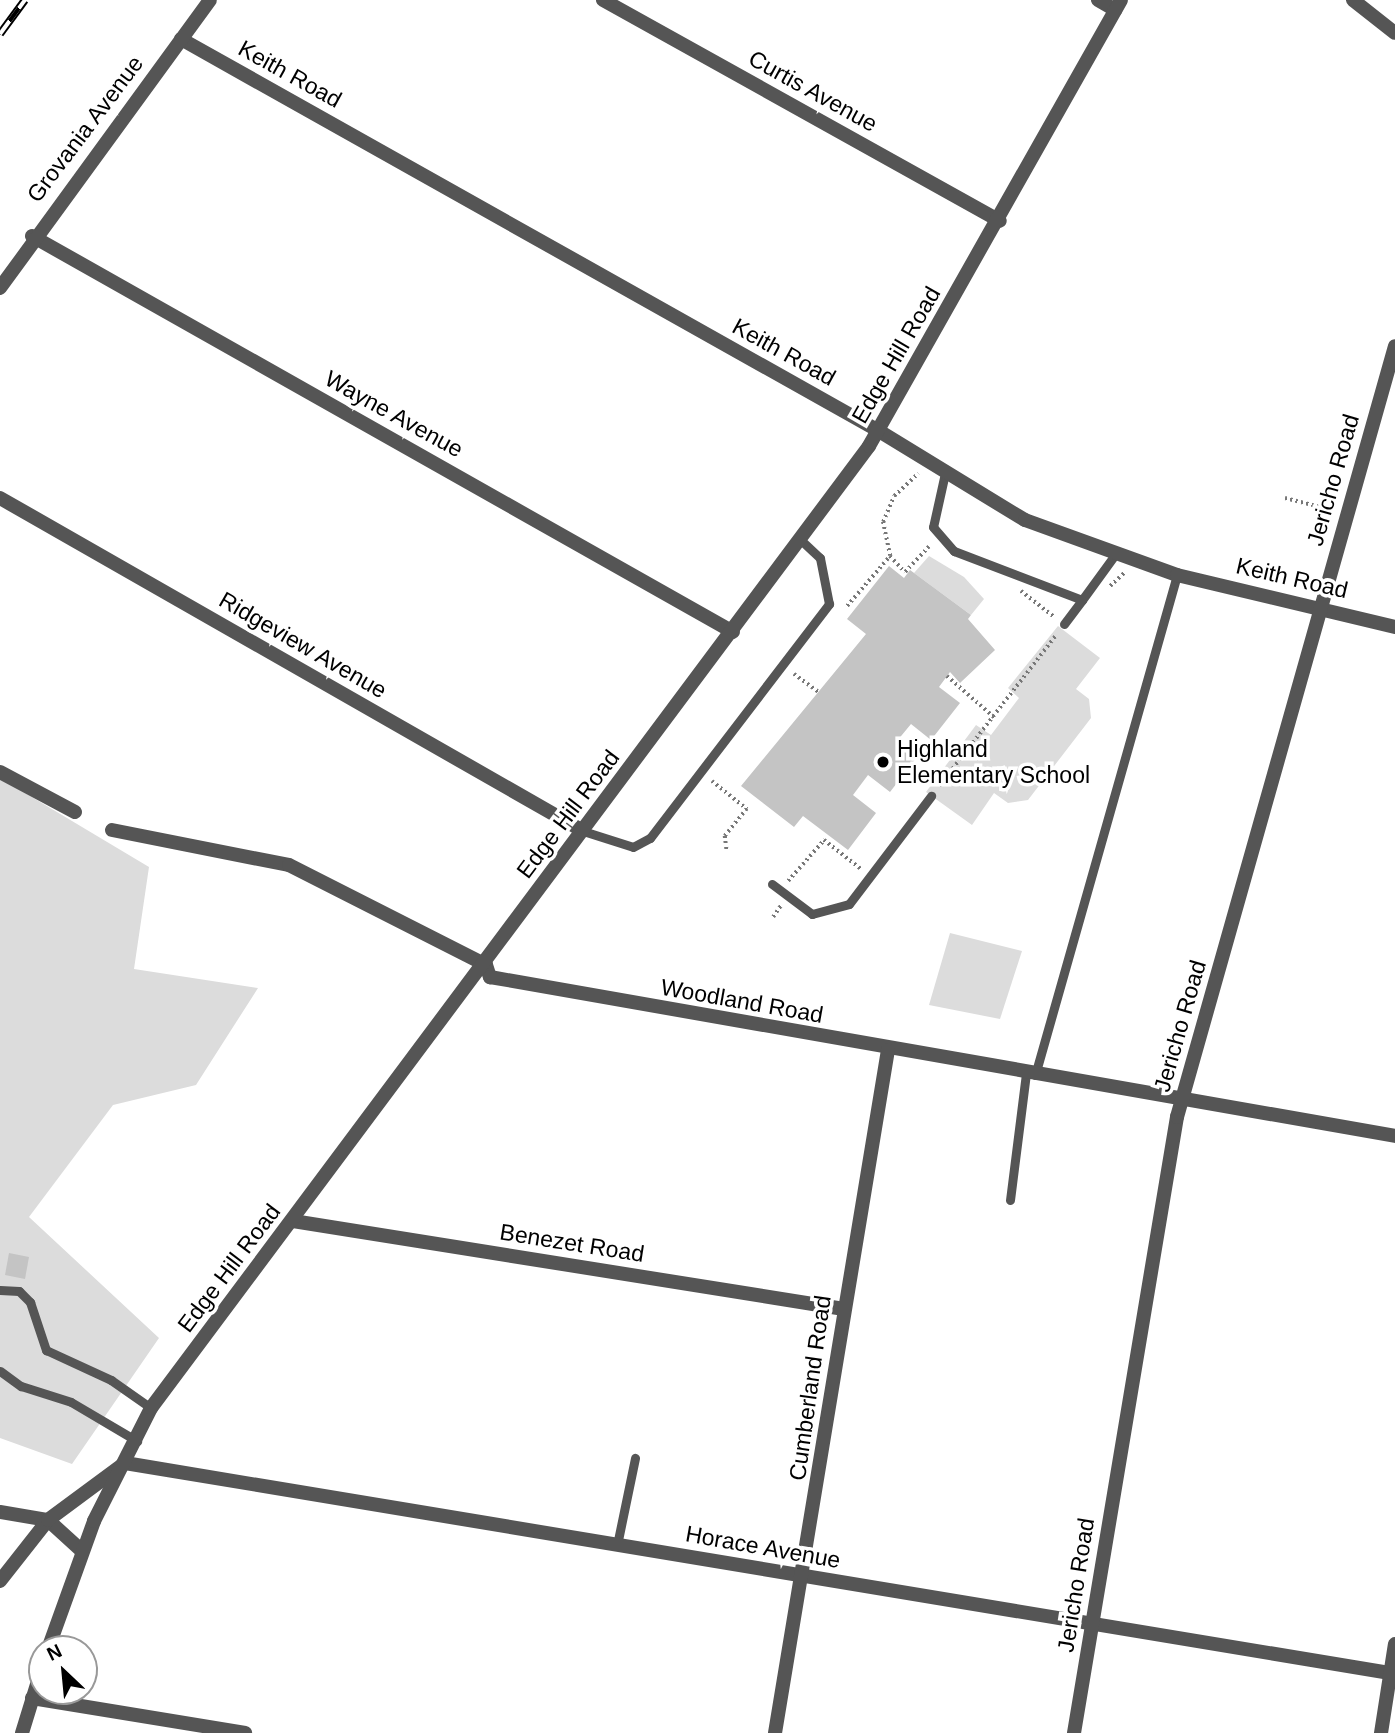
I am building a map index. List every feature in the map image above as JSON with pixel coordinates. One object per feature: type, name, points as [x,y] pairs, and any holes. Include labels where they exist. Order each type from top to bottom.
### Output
[{"type":"street","name":"Grovania Avenue","points":[[0,288],[32,236],[210,0]]},
{"type":"street","name":"Curtis Avenue","points":[[603,0],[1000,221]]},
{"type":"street","points":[[1098,0],[1118,5]]},
{"type":"street","points":[[1353,0],[1395,33]]},
{"type":"street","name":"Edge Hill Road","points":[[53,1635],[82,1551],[151,1409],[583,831],[803,542],[879,431],[1000,221],[1118,5]]},
{"type":"street","name":"Keith Road","points":[[181,39],[879,431],[1025,520],[1114,556],[1177,575],[1395,627]]},
{"type":"street","name":"Wayne Avenue","points":[[32,236],[733,632]]},
{"type":"street","name":"Jericho Road","points":[[1074,1733],[1182,1100],[1395,346]]},
{"type":"street","name":"Ridgeview Avenue","points":[[0,498],[583,831]]},
{"type":"street","points":[[0,772],[75,812]]},
{"type":"street","name":"Woodland Road","points":[[112,830],[289,865],[485,965],[490,977],[888,1050],[1395,1136]]},
{"type":"street","name":"Cumberland Road","points":[[775,1733],[806,1578],[844,1309],[888,1050]]},
{"type":"street","name":"Benezet Road","points":[[293,1221],[844,1309]]},
{"type":"street","points":[[0,1581],[48,1520],[125,1463]]},
{"type":"street","name":"Horace Avenue","points":[[125,1463],[806,1578],[1093,1621],[1393,1674]]},
{"type":"street","points":[[0,1512],[48,1520],[82,1551]]},
{"type":"street","points":[[1381,1733],[1393,1674],[1395,1644]]},
{"type":"street","points":[[22,1733],[30,1705]]},
{"type":"street","points":[[75,1705],[245,1733]]},
{"type":"lane","points":[[945,473],[933,527],[954,551],[1082,600]]},
{"type":"lane","points":[[583,831],[633,847],[650,838],[829,604],[820,558],[803,542]]},
{"type":"lane","points":[[1064,624],[1114,556]]},
{"type":"lane","points":[[1010,1200],[1031,1074],[1177,575]]},
{"type":"lane","points":[[772,884],[812,914],[833,913],[849,904],[932,796]]},
{"type":"lane","points":[[0,1290],[19,1291],[30,1302],[47,1350],[111,1380],[151,1409]]},
{"type":"lane","points":[[0,1371],[21,1386],[71,1402],[137,1441]]},
{"type":"lane","points":[[617,1545],[635,1458]]},
{"type":"path","points":[[918,474],[894,496],[883,522],[890,556],[905,572],[929,546]]},
{"type":"path","points":[[1285,498],[1332,510]]},
{"type":"path","points":[[847,606],[890,556]]},
{"type":"path","points":[[932,796],[995,718],[1064,624],[1019,590]]},
{"type":"path","points":[[794,674],[820,693]]},
{"type":"path","points":[[947,676],[995,718]]},
{"type":"path","points":[[712,780],[747,808],[725,836],[727,852]]},
{"type":"path","points":[[787,882],[824,841],[870,876]]},
{"type":"path","points":[[773,917],[782,903]]},
{"type":"shaded area","points":[[929,556],[964,577],[984,599],[971,615],[914,573]]},
{"type":"shaded area","points":[[1058,626],[1100,658],[1076,689],[1089,699],[1091,718],[1028,800],[1008,803],[994,793],[972,825],[926,792],[976,725],[991,735],[1019,698],[1008,688]]},
{"type":"shaded area","points":[[0,778],[149,867],[134,969],[258,988],[196,1085],[113,1105],[29,1217],[159,1338],[72,1464],[0,1438]]},
{"type":"shaded area","points":[[950,933],[1022,951],[1000,1019],[929,1005]]},
{"type":"building","points":[[889,566],[904,578],[910,570],[971,615],[968,619],[995,650],[960,683],[950,672],[939,687],[960,703],[931,740],[911,724],[897,741],[917,757],[890,792],[868,775],[853,795],[876,813],[848,850],[803,816],[794,827],[741,786],[866,634],[847,619]]},
{"type":"building","points":[[9,1253],[29,1257],[25,1279],[5,1275]]},
{"type":"railway","points":[[0,34],[25,0]]},
{"type":"place","name":"Highland Elementary School","points":[[883,762]]}]
